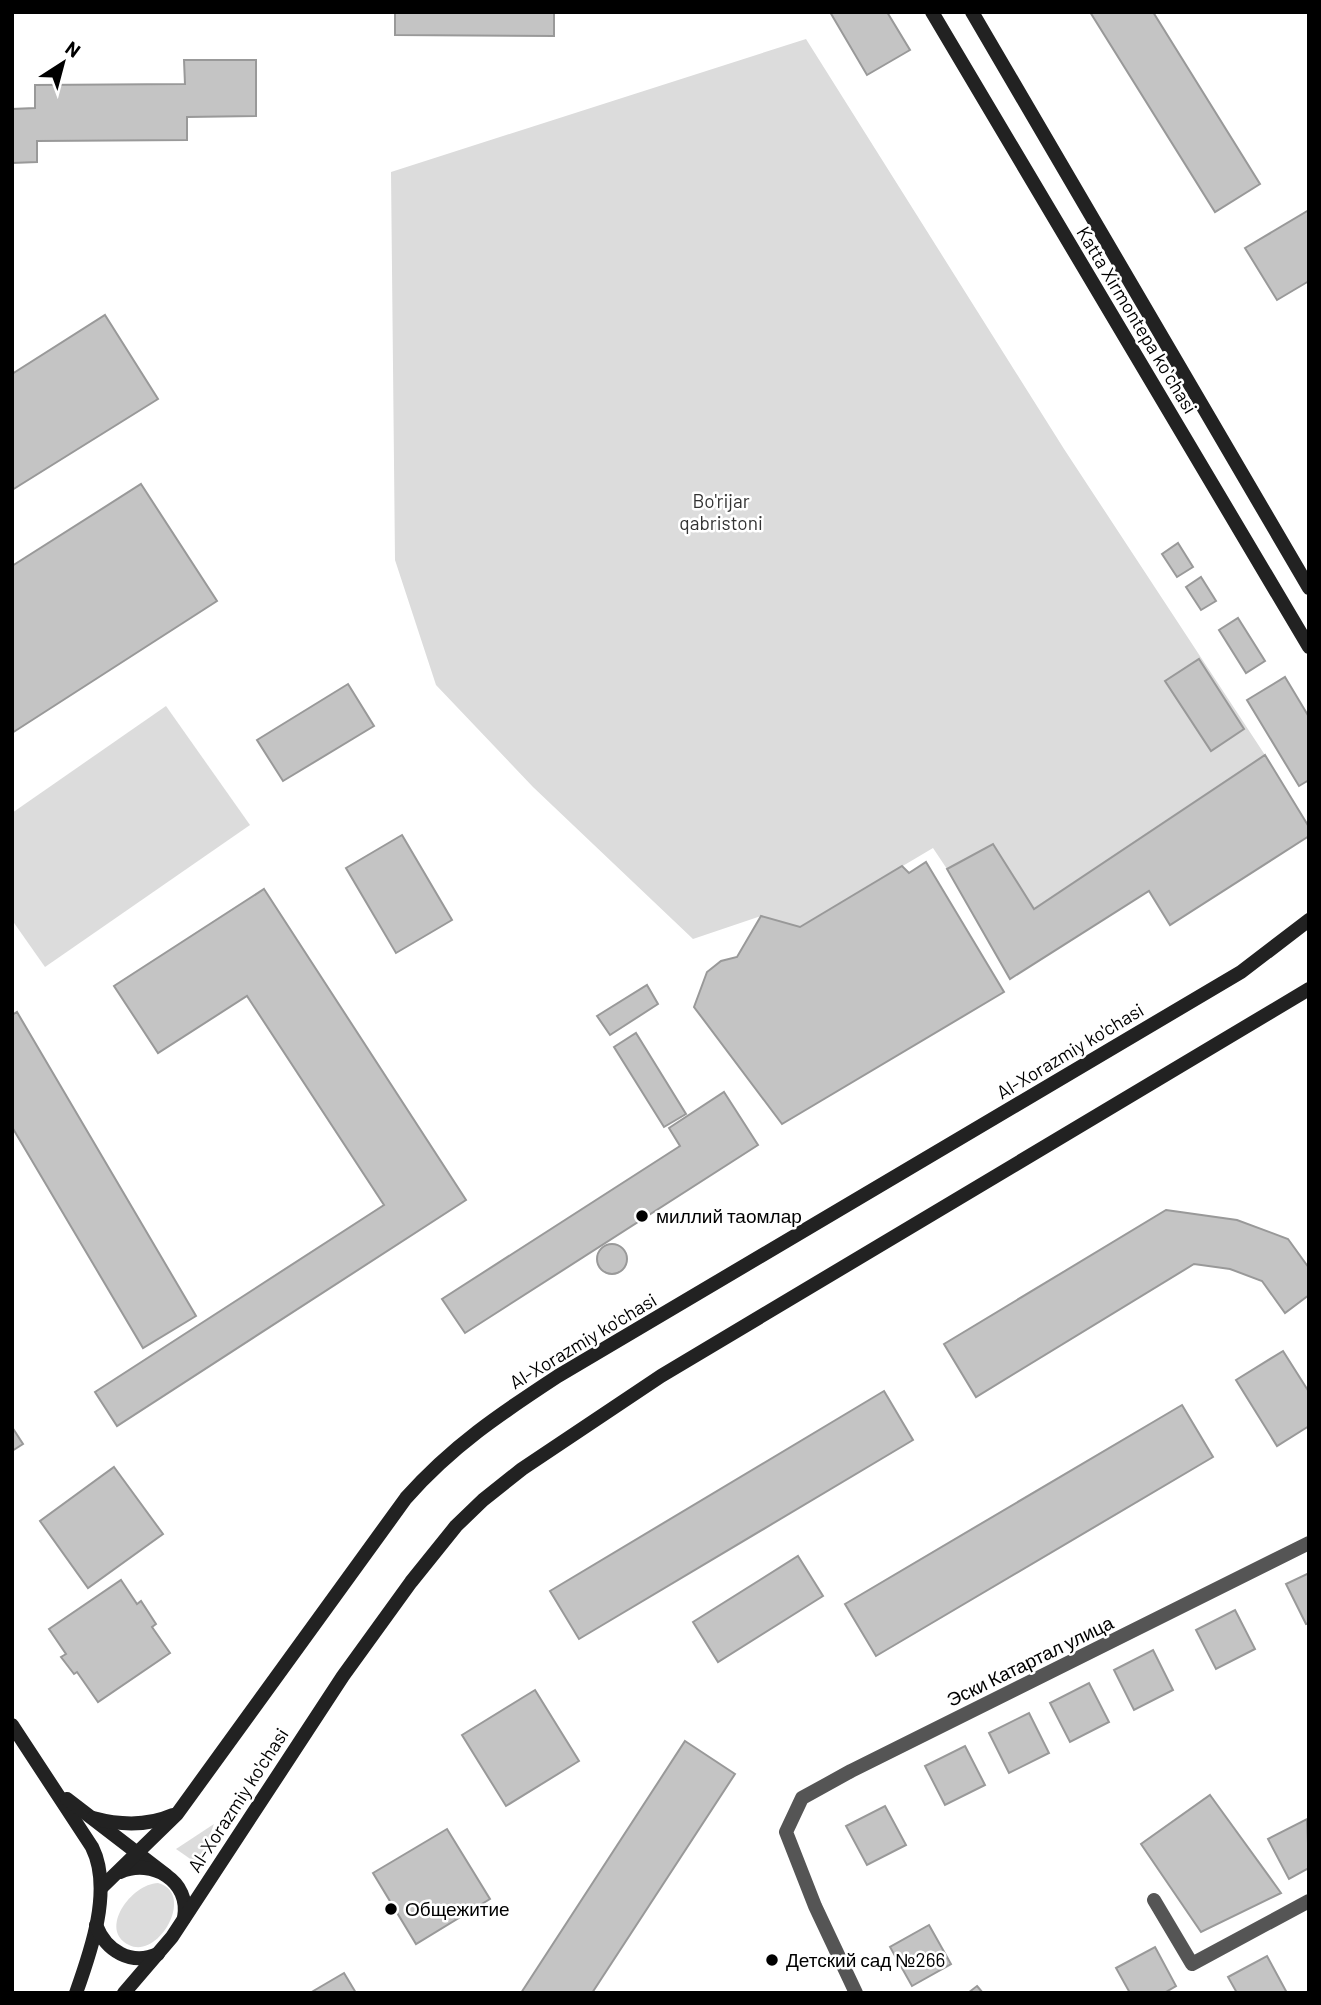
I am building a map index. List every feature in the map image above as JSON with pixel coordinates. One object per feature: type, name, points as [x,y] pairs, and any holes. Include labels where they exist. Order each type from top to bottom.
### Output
[{"type":"main road","name":"Katta Xirmontepa koʻchasi","points":[[932,12],[1309,647]]},
{"type":"main road","name":"Katta Xirmontepa koʻchasi","points":[[972,12],[1309,588]]},
{"type":"main road","name":"Al-Xorazmiy ko'chasi","points":[[101,1888],[177,1814],[406,1498],[437,1464],[473,1433],[558,1376],[1241,972],[1309,920]]},
{"type":"main road","name":"Al-Xorazmiy ko'chasi","points":[[128,1991],[184,1920],[310,1724],[376,1629],[456,1526],[502,1484],[591,1421],[661,1376],[1309,989]]},
{"type":"main road","points":[[12,1725],[50,1780],[97,1857],[101,1888],[96,1925],[76,1993]]},
{"type":"main road","points":[[50,1780],[85,1814],[177,1885],[184,1898],[184,1920]]},
{"type":"main road","points":[[85,1814],[109,1822],[126,1823],[153,1821],[177,1814]]},
{"type":"main road","points":[[113,1876],[138,1867],[153,1869],[166,1875]]},
{"type":"main road","points":[[96,1925],[103,1940],[121,1955],[141,1959],[158,1954]]},
{"type":"street","name":"Эски Катартал улица","points":[[856,1993],[815,1906],[786,1832],[802,1798],[1309,1543]]},
{"type":"street","points":[[1154,1900],[1192,1964],[1309,1902]]},
{"type":"green space","name":"Bo'rijar qabristoni","points":[[806,39],[1064,449],[1265,755],[1034,909],[993,844],[947,869],[933,848],[800,927],[761,916],[693,939],[533,787],[436,685],[395,560],[391,172]]},
{"type":"green space","points":[[166,706],[250,825],[45,967],[12,920],[12,813]]},
{"type":"green space","points":[[214,1824],[199,1865],[176,1849]]},
{"type":"green space","points":[[158,1883],[169,1889],[174,1899],[169,1923],[152,1943],[140,1947],[129,1945],[120,1938],[117,1919],[129,1899],[138,1891]]},
{"type":"building","points":[[395,12],[554,12],[554,36],[395,35]]},
{"type":"building","points":[[830,12],[887,12],[910,50],[867,75]]},
{"type":"building","points":[[1090,12],[1153,12],[1260,184],[1215,212]]},
{"type":"building","points":[[184,60],[256,60],[256,116],[187,117],[187,140],[37,141],[37,162],[12,163],[12,109],[35,108],[35,85],[185,84]]},
{"type":"building","points":[[1309,210],[1309,281],[1277,300],[1245,248]]},
{"type":"building","points":[[105,315],[158,399],[12,490],[12,374]]},
{"type":"building","points":[[141,484],[217,601],[12,733],[12,566]]},
{"type":"building","points":[[1178,543],[1193,567],[1177,577],[1162,554]]},
{"type":"building","points":[[1201,577],[1216,601],[1201,610],[1186,587]]},
{"type":"building","points":[[1238,618],[1265,661],[1246,673],[1219,630]]},
{"type":"building","points":[[1199,659],[1244,729],[1211,751],[1165,681]]},
{"type":"building","points":[[1285,677],[1309,717],[1309,780],[1299,786],[1247,700]]},
{"type":"building","points":[[348,684],[374,726],[283,781],[257,740]]},
{"type":"building","points":[[1265,755],[1309,827],[1309,836],[1170,925],[1149,891],[1010,979],[947,869],[993,844],[1034,909]]},
{"type":"building","points":[[402,835],[452,920],[396,953],[346,868]]},
{"type":"building","points":[[926,862],[1004,992],[782,1124],[694,1007],[707,972],[721,961],[737,957],[761,916],[800,927],[902,866],[909,873]]},
{"type":"building","points":[[264,889],[466,1200],[117,1426],[95,1392],[384,1205],[247,996],[158,1053],[114,986]]},
{"type":"building","points":[[647,985],[658,1004],[610,1035],[597,1016]]},
{"type":"building","points":[[17,1012],[196,1316],[143,1348],[12,1127],[12,1015]]},
{"type":"building","points":[[636,1033],[686,1114],[664,1127],[614,1047]]},
{"type":"building","points":[[724,1092],[758,1145],[465,1333],[442,1299],[680,1146],[669,1128]]},
{"type":"building","points":[[1166,1210],[1237,1220],[1288,1239],[1309,1268],[1309,1295],[1285,1313],[1262,1281],[1230,1269],[1194,1264],[976,1397],[944,1344]]},
{"type":"building","points":[[612,1244],[618,1245],[626,1253],[626,1265],[618,1273],[612,1274],[606,1273],[598,1265],[597,1259],[598,1253],[606,1245]]},
{"type":"building","points":[[1283,1351],[1309,1392],[1309,1426],[1277,1446],[1236,1380]]},
{"type":"building","points":[[884,1391],[913,1440],[579,1639],[550,1591]]},
{"type":"building","points":[[1182,1405],[1213,1457],[876,1656],[845,1604]]},
{"type":"building","points":[[12,1427],[23,1444],[12,1451]]},
{"type":"building","points":[[114,1467],[163,1534],[88,1588],[40,1521]]},
{"type":"building","points":[[798,1556],[823,1596],[718,1662],[693,1622]]},
{"type":"building","points":[[1309,1573],[1309,1623],[1306,1624],[1286,1584]]},
{"type":"building","points":[[121,1580],[137,1604],[141,1601],[156,1624],[152,1627],[170,1653],[98,1702],[77,1672],[74,1674],[61,1657],[66,1654],[49,1629]]},
{"type":"building","points":[[1235,1610],[1255,1649],[1216,1669],[1196,1630]]},
{"type":"building","points":[[1153,1650],[1173,1690],[1134,1710],[1114,1670]]},
{"type":"building","points":[[1089,1683],[1109,1722],[1070,1742],[1050,1703]]},
{"type":"building","points":[[535,1690],[579,1761],[506,1806],[462,1735]]},
{"type":"building","points":[[1029,1713],[1049,1753],[1009,1773],[989,1733]]},
{"type":"building","points":[[685,1741],[735,1774],[592,1993],[521,1993]]},
{"type":"building","points":[[965,1746],[985,1785],[945,1805],[925,1766]]},
{"type":"building","points":[[1210,1795],[1281,1893],[1201,1932],[1141,1844]]},
{"type":"building","points":[[885,1806],[906,1845],[867,1865],[846,1826]]},
{"type":"building","points":[[1307,1819],[1309,1868],[1289,1879],[1268,1839]]},
{"type":"building","points":[[447,1829],[490,1899],[416,1944],[373,1873]]},
{"type":"building","points":[[929,1925],[951,1964],[912,1986],[890,1947]]},
{"type":"building","points":[[1155,1947],[1176,1986],[1164,1993],[1130,1993],[1116,1968]]},
{"type":"building","points":[[1267,1956],[1287,1993],[1237,1993],[1228,1977]]},
{"type":"building","points":[[344,1973],[356,1993],[310,1993]]},
{"type":"building","points":[[977,1986],[983,1993],[968,1993]]},
{"type":"place","name":"миллий таомлар","points":[[642,1216]]},
{"type":"place","name":"Общежитие","points":[[391,1909]]},
{"type":"place","name":"Детский сад №266","points":[[772,1960]]}]
